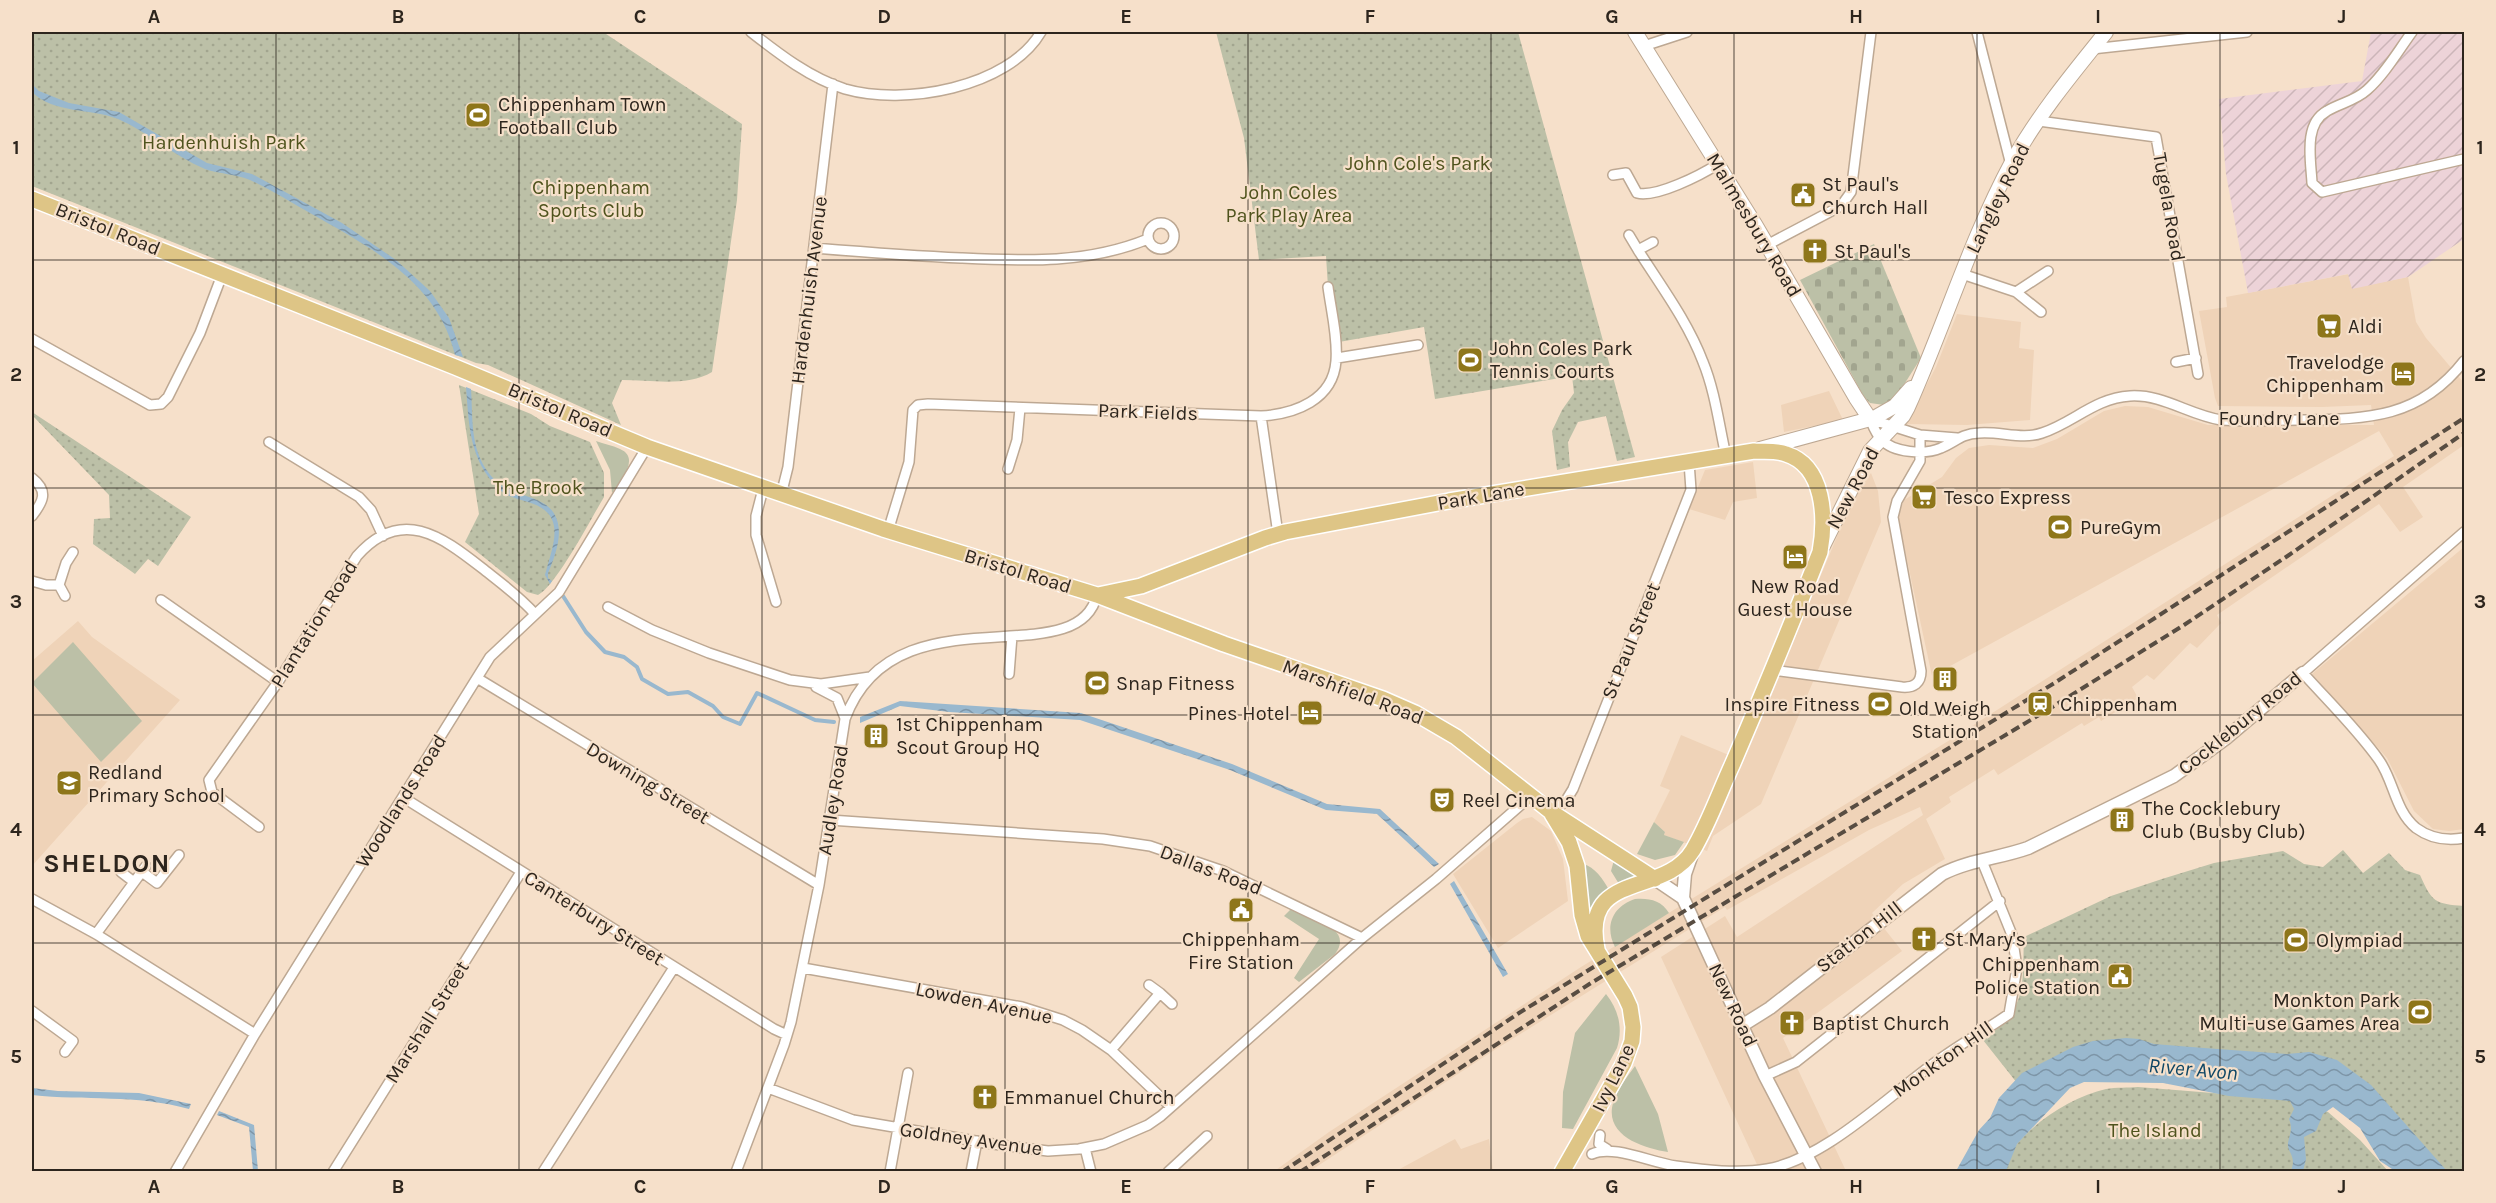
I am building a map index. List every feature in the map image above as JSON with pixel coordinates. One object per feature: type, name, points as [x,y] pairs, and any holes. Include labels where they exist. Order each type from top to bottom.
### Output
[{"type":"main road","name":"Malmesbury Road","points":[[1635,32],[1718,164],[1870,419]]},
{"type":"main road","name":"Langley Road","points":[[1891,428],[1908,407],[1962,273],[2011,165],[2039,121],[2106,32]]},
{"type":"main road","name":"Bristol Road","points":[[32,199],[464,370],[647,447],[888,531],[1097,595]]},
{"type":"main road","name":"Langley Road","points":[[1870,419],[1895,406],[1918,379]]},
{"type":"main road","name":"Park Lane","points":[[1097,595],[1127,591],[1278,534],[1449,501],[1754,451],[1870,419]]},
{"type":"main road","name":"New Road","points":[[1649,874],[1680,865],[1693,850],[1772,670],[1820,552],[1866,457],[1891,428]]},
{"type":"main road","name":"New Road","points":[[1754,451],[1787,454],[1800,460],[1811,471],[1816,482],[1820,504],[1822,526],[1820,552]]},
{"type":"main road","points":[[1155,619],[1144,606],[1143,597],[1145,589],[1156,581]]},
{"type":"main road","name":"Marshfield Road","points":[[1097,595],[1155,619],[1399,705],[1456,737],[1550,811],[1649,874]]},
{"type":"main road","name":"Ivy Lane","points":[[1550,811],[1566,837],[1575,858],[1584,925],[1588,936],[1628,1002],[1633,1021],[1632,1041],[1624,1063],[1562,1172]]},
{"type":"main road","name":"Ivy Lane","points":[[1597,949],[1594,924],[1603,903],[1618,891],[1649,874]]},
{"type":"street","points":[[751,32],[788,60],[833,84],[859,92],[880,94],[923,93],[962,85],[992,73],[1015,60],[1030,47],[1041,32]]},
{"type":"street","points":[[1644,46],[1687,32]]},
{"type":"street","points":[[1767,245],[1841,206],[1848,197],[1853,181],[1870,32]]},
{"type":"street","points":[[1977,32],[2011,165]]},
{"type":"street","points":[[2092,49],[2247,32]]},
{"type":"street","points":[[2412,32],[2368,90],[2355,100],[2327,110],[2316,121],[2310,148],[2312,183],[2322,192],[2464,159]]},
{"type":"street","name":"Hardenhuish Avenue","points":[[781,495],[788,467],[833,84]]},
{"type":"street","name":"Tugela Road","points":[[2039,121],[2156,137],[2198,374]]},
{"type":"street","points":[[1613,175],[1626,173],[1636,192],[1643,195],[1694,178],[1718,164]]},
{"type":"street","points":[[1629,235],[1700,354],[1709,382],[1726,456]]},
{"type":"street","points":[[814,248],[922,256],[1044,261],[1097,256],[1148,239]]},
{"type":"street","points":[[1638,250],[1653,242]]},
{"type":"street","points":[[2016,292],[2048,271]]},
{"type":"street","points":[[1962,273],[2016,292],[2041,312]]},
{"type":"street","points":[[32,339],[141,400],[152,405],[161,404],[168,397],[200,333],[222,275]]},
{"type":"street","points":[[1328,287],[1336,358],[1418,345]]},
{"type":"street","name":"Park Fields","points":[[888,531],[909,462],[912,413],[916,406],[928,404],[1262,416],[1291,412],[1314,400],[1329,382],[1336,358]]},
{"type":"street","points":[[2176,362],[2196,358]]},
{"type":"street","name":"Foundry Lane","points":[[1880,439],[1890,446],[1921,452],[1942,448],[1957,438],[1984,432],[2040,435],[2097,404],[2128,396],[2155,397],[2200,416],[2221,420],[2364,418],[2391,413],[2417,402],[2441,386],[2464,361]]},
{"type":"street","points":[[1008,469],[1017,440],[1020,408]]},
{"type":"street","points":[[1262,416],[1278,534]]},
{"type":"street","points":[[1870,419],[1891,428],[1920,435],[1934,438],[1957,438]]},
{"type":"street","points":[[1870,419],[1880,439]]},
{"type":"street","points":[[1772,670],[1902,687],[1913,687],[1918,682],[1921,671],[1893,517],[1897,501],[1918,468],[1921,452],[1920,435]]},
{"type":"street","points":[[269,442],[359,498],[370,510],[383,536]]},
{"type":"street","name":"Woodlands Road","points":[[175,1172],[185,1151],[255,1034],[493,652],[559,592],[647,447]]},
{"type":"street","name":"St Paul Street","points":[[1550,811],[1565,802],[1573,789],[1691,490],[1689,462]]},
{"type":"street","points":[[32,478],[41,488],[43,497],[42,503],[32,516]]},
{"type":"street","points":[[763,489],[756,516],[756,535],[776,602]]},
{"type":"street","name":"Plantation Road","points":[[259,827],[212,792],[209,784],[211,777],[278,682],[357,556],[372,541],[410,530],[441,538],[522,599],[535,614]]},
{"type":"street","name":"Cocklebury Road","points":[[1982,861],[2028,848],[2174,776],[2225,740],[2464,532]]},
{"type":"street","points":[[65,596],[59,585],[66,563],[74,552]]},
{"type":"street","points":[[32,581],[46,585],[59,585]]},
{"type":"street","name":"Audley Road","points":[[736,1172],[787,1035],[819,885],[845,719],[856,695],[870,677],[889,661],[924,645],[1048,633],[1072,625],[1092,609],[1097,595]]},
{"type":"street","points":[[161,600],[278,682]]},
{"type":"street","points":[[608,607],[652,630],[709,653],[805,683],[834,695],[843,708],[845,719]]},
{"type":"street","points":[[1009,674],[1012,636]]},
{"type":"street","points":[[2303,673],[2379,760],[2408,820],[2421,831],[2436,838],[2448,840],[2464,838]]},
{"type":"street","points":[[805,683],[834,684],[870,677]]},
{"type":"street","name":"Downing Street","points":[[477,678],[819,885]]},
{"type":"street","points":[[1362,938],[1436,879],[1532,795]]},
{"type":"street","name":"Canterbury Street","points":[[404,798],[673,969],[787,1035]]},
{"type":"street","name":"Dallas Road","points":[[830,820],[1103,839],[1150,846],[1223,871],[1362,938]]},
{"type":"street","name":"New Road","points":[[1693,850],[1685,874],[1683,898],[1765,1076],[1815,1172]]},
{"type":"street","points":[[96,934],[144,869],[157,883],[179,855]]},
{"type":"street","name":"Monkton Hill","points":[[1607,1149],[1656,1162],[1724,1170],[1766,1169],[1784,1165],[1806,1156],[1839,1135],[1940,1059],[2009,1014],[2017,968],[2012,935],[1982,861]]},
{"type":"street","name":"Station Hill","points":[[1743,1026],[1770,1008],[1935,878],[1954,868],[1982,861]]},
{"type":"street","points":[[121,872],[134,882]]},
{"type":"street","name":"Marshall Street","points":[[333,1172],[521,872]]},
{"type":"street","name":"Marshfield Road","points":[[1649,874],[1683,898]]},
{"type":"street","points":[[32,899],[96,934],[255,1034]]},
{"type":"street","points":[[1765,1076],[1796,1062],[2000,901]]},
{"type":"street","name":"Goldney Avenue","points":[[768,1088],[853,1120],[977,1141],[1048,1151],[1104,1144],[1148,1125],[1171,1107],[1362,938]]},
{"type":"street","name":"Lowden Avenue","points":[[803,968],[1022,1007],[1063,1020],[1111,1050],[1171,1107]]},
{"type":"street","points":[[543,1172],[673,969]]},
{"type":"street","points":[[1149,985],[1172,1004]]},
{"type":"street","points":[[1111,1050],[1160,993]]},
{"type":"street","points":[[32,1011],[73,1041],[65,1052]]},
{"type":"street","points":[[890,1172],[909,1072]]},
{"type":"street","points":[[1600,1135],[1599,1144],[1607,1149]]},
{"type":"street","points":[[1168,1157],[1172,1168],[1207,1136]]},
{"type":"street","points":[[971,1172],[977,1141]]},
{"type":"street","points":[[1085,1148],[1091,1172]]},
{"type":"street","points":[[1592,1154],[1607,1149]]},
{"type":"shaded area","points":[[2371,32],[2464,32],[2464,239],[2408,277],[2352,289],[2348,274],[2248,293],[2226,174],[2219,99],[2362,81]]},
{"type":"shaded area","points":[[2349,274],[2352,288],[2408,277],[2416,322],[2426,338],[2464,383],[2464,445],[2403,487],[2423,517],[2400,532],[2379,504],[2217,615],[2221,623],[2197,648],[2190,643],[2154,680],[2147,675],[2132,687],[2138,698],[2101,721],[2099,717],[2084,726],[2082,723],[1998,775],[1994,769],[1949,797],[1951,802],[1926,819],[1945,859],[1903,884],[1872,913],[1902,951],[1783,1038],[1846,1171],[1760,1171],[1661,957],[1725,916],[1737,937],[1923,815],[1920,807],[1869,830],[1727,910],[1725,907],[1496,1049],[1310,1171],[1273,1172],[1329,1132],[1581,967],[1958,735],[2394,456],[2379,431],[1932,676],[1898,518],[1904,500],[1942,477],[1956,458],[1969,448],[1989,445],[2033,448],[2057,439],[2104,411],[2125,406],[2148,407],[2208,425],[2374,425],[2371,405],[2218,406],[2199,311],[2227,307],[2226,297]]},
{"type":"shaded area","points":[[1957,314],[2021,322],[2019,348],[2034,350],[2030,420],[1967,425],[1906,424],[1936,367]]},
{"type":"shaded area","points":[[1829,391],[1843,420],[1784,432],[1781,405]]},
{"type":"shaded area","points":[[1753,462],[1757,498],[1733,502],[1725,520],[1689,509],[1705,470]]},
{"type":"shaded area","points":[[1871,473],[1878,491],[1881,522],[1761,804],[1713,836],[1707,851],[1664,835],[1665,832],[1654,822],[1670,790],[1660,786],[1681,735],[1743,761],[1857,489]]},
{"type":"shaded area","points":[[2464,547],[2464,829],[2449,831],[2433,829],[2414,811],[2387,758],[2312,674]]},
{"type":"shaded area","name":"Redland Primary School","points":[[78,621],[92,637],[180,700],[32,866],[32,661]]},
{"type":"shaded area","points":[[1532,817],[1551,831],[1563,859],[1568,901],[1498,948],[1453,874],[1517,823]]},
{"type":"shaded area","points":[[1455,1139],[1461,1149],[1489,1139],[1493,1171],[1396,1171]]},
{"type":"green space","points":[[32,32],[603,32],[742,124],[737,200],[712,372],[702,377],[680,381],[622,380],[612,403],[621,425],[488,365],[476,363],[32,186]]},
{"type":"green space","name":"John Cole's Park","points":[[1216,32],[1518,32],[1635,457],[1617,461],[1606,416],[1578,422],[1568,442],[1570,467],[1557,470],[1552,431],[1562,410],[1574,393],[1572,376],[1435,399],[1424,327],[1339,342],[1328,287],[1326,256],[1259,260],[1244,138]]},
{"type":"green space","points":[[1874,244],[1921,358],[1896,397],[1884,405],[1870,403],[1864,397],[1800,280]]},
{"type":"green space","name":"The Brook","points":[[459,385],[531,414],[550,426],[590,442],[604,473],[604,497],[564,565],[546,589],[538,595],[527,592],[465,542],[479,514]]},
{"type":"green space","points":[[32,412],[191,517],[158,566],[148,559],[135,574],[93,544],[94,519],[110,518],[109,495],[32,415]]},
{"type":"green space","points":[[596,441],[620,449],[629,458],[627,470],[612,493],[610,470]]},
{"type":"green space","points":[[73,642],[142,721],[101,762],[32,683]]},
{"type":"green space","points":[[1654,822],[1665,832],[1664,835],[1684,842],[1675,855],[1655,860],[1637,854]]},
{"type":"green space","points":[[2343,850],[2363,873],[2389,853],[2405,870],[2420,875],[2428,891],[2436,900],[2464,906],[2464,1171],[2444,1171],[2337,1062],[2017,1083],[1983,1040],[2008,1017],[2020,996],[2024,937],[2111,896],[2214,863],[2283,851],[2304,864],[2323,867]]},
{"type":"green space","points":[[1614,860],[1637,873],[1636,880],[1619,884],[1611,871]]},
{"type":"green space","points":[[1583,864],[1595,871],[1609,890],[1591,915],[1589,915]]},
{"type":"green space","points":[[1635,899],[1654,901],[1662,905],[1669,913],[1615,947],[1610,932],[1613,918],[1621,906]]},
{"type":"green space","points":[[1292,908],[1333,929],[1340,941],[1335,954],[1299,982],[1294,978],[1319,939],[1284,916]]},
{"type":"green space","points":[[1606,994],[1619,1020],[1620,1034],[1617,1048],[1573,1129],[1562,1128],[1563,1092],[1575,1033]]},
{"type":"green space","points":[[1635,1066],[1658,1114],[1668,1152],[1648,1147],[1628,1138],[1614,1124],[1613,1103]]},
{"type":"green space","name":"The Island","points":[[2138,1087],[2301,1100],[2328,1112],[2360,1140],[2388,1171],[1999,1172],[2016,1144],[2029,1131],[2059,1109],[2075,1100],[2106,1089]]},
{"type":"water","points":[[32,84],[39,91],[69,103],[119,112],[207,163],[252,174],[342,223],[396,260],[430,291],[449,318],[463,357],[455,355],[446,329],[434,307],[417,287],[399,269],[356,239],[250,180],[210,171],[194,164],[118,119],[51,104],[32,92]]},
{"type":"water","points":[[466,387],[471,389],[475,443],[488,472],[505,488],[539,501],[549,507],[555,515],[559,534],[548,573],[548,578],[552,581],[550,584],[545,575],[554,542],[553,523],[549,514],[541,507],[506,494],[489,478],[472,441]]},
{"type":"water","points":[[900,701],[1081,713],[1232,764],[1327,804],[1380,809],[1439,864],[1434,867],[1377,814],[1326,810],[1230,770],[1080,720],[949,712],[900,706],[860,723],[860,717]]},
{"type":"water","points":[[1454,881],[1508,974],[1503,977],[1450,884]]},
{"type":"water","name":"River Avon","points":[[2126,1038],[2154,1044],[2204,1048],[2287,1054],[2309,1052],[2337,1060],[2371,1085],[2447,1171],[2395,1171],[2380,1161],[2360,1128],[2333,1107],[2323,1114],[2316,1131],[2304,1137],[2306,1159],[2303,1171],[2291,1171],[2293,1161],[2288,1146],[2291,1128],[2289,1119],[2294,1109],[2290,1101],[2229,1096],[2163,1083],[2084,1082],[2070,1088],[2017,1144],[2006,1171],[1956,1171],[1979,1130],[1990,1118],[1999,1098],[2022,1073],[2073,1047],[2093,1041]]},
{"type":"water","points":[[32,1088],[139,1093],[191,1104],[189,1109],[149,1101],[32,1095]]},
{"type":"water","points":[[219,1111],[254,1125],[258,1171],[253,1171],[249,1127],[217,1115]]},
{"type":"waterway","points":[[563,596],[586,632],[605,652],[624,657],[637,667],[642,679],[668,694],[688,692],[713,706],[723,717],[740,724],[757,693],[815,720],[834,722]]},
{"type":"railway","points":[[1282,1172],[1519,1013],[2056,682],[2464,418]]},
{"type":"railway","points":[[1300,1172],[1591,983],[2049,709],[2184,625],[2464,433]]},
{"type":"place","name":"Chippenham Town Football Club","points":[[478,115]]},
{"type":"place","name":"St Paul's Church Hall","points":[[1803,195]]},
{"type":"place","name":"St Paul's","points":[[1815,251]]},
{"type":"place","name":"Aldi","points":[[2329,326]]},
{"type":"place","name":"John Coles Park Tennis Courts","points":[[1470,360]]},
{"type":"place","name":"Travelodge Chippenham","points":[[2403,374]]},
{"type":"place","name":"Tesco Express","points":[[1924,497]]},
{"type":"place","name":"PureGym","points":[[2060,527]]},
{"type":"place","name":"New Road Guest House","points":[[1795,557]]},
{"type":"place","name":"Old Weigh Station","points":[[1945,679]]},
{"type":"place","name":"Snap Fitness","points":[[1097,683]]},
{"type":"place","name":"Inspire Fitness","points":[[1880,704]]},
{"type":"place","name":"Chippenham","points":[[2040,704]]},
{"type":"place","name":"Pines Hotel","points":[[1310,713]]},
{"type":"place","name":"1st Chippenham Scout Group HQ","points":[[876,736]]},
{"type":"place","name":"Redland Primary School","points":[[69,783]]},
{"type":"place","name":"Reel Cinema","points":[[1442,800]]},
{"type":"place","name":"The Cocklebury Club (Busby Club)","points":[[2122,820]]},
{"type":"place","name":"Chippenham Fire Station","points":[[1241,910]]},
{"type":"place","name":"St Mary's","points":[[1924,939]]},
{"type":"place","name":"Olympiad","points":[[2296,940]]},
{"type":"place","name":"Chippenham Police Station","points":[[2120,976]]},
{"type":"place","name":"Monkton Park Multi-use Games Area","points":[[2420,1012]]},
{"type":"place","name":"Baptist Church","points":[[1792,1023]]},
{"type":"place","name":"Emmanuel Church","points":[[985,1097]]},
{"type":"district","name":"SHELDON","points":[[107,863]]},
{"type":"park label","name":"Hardenhuish Park","points":[[224,142]]},
{"type":"park label","name":"Chippenham Sports Club","points":[[591,198]]},
{"type":"park label","name":"John Coles Park Play Area","points":[[1289,204]]}]
